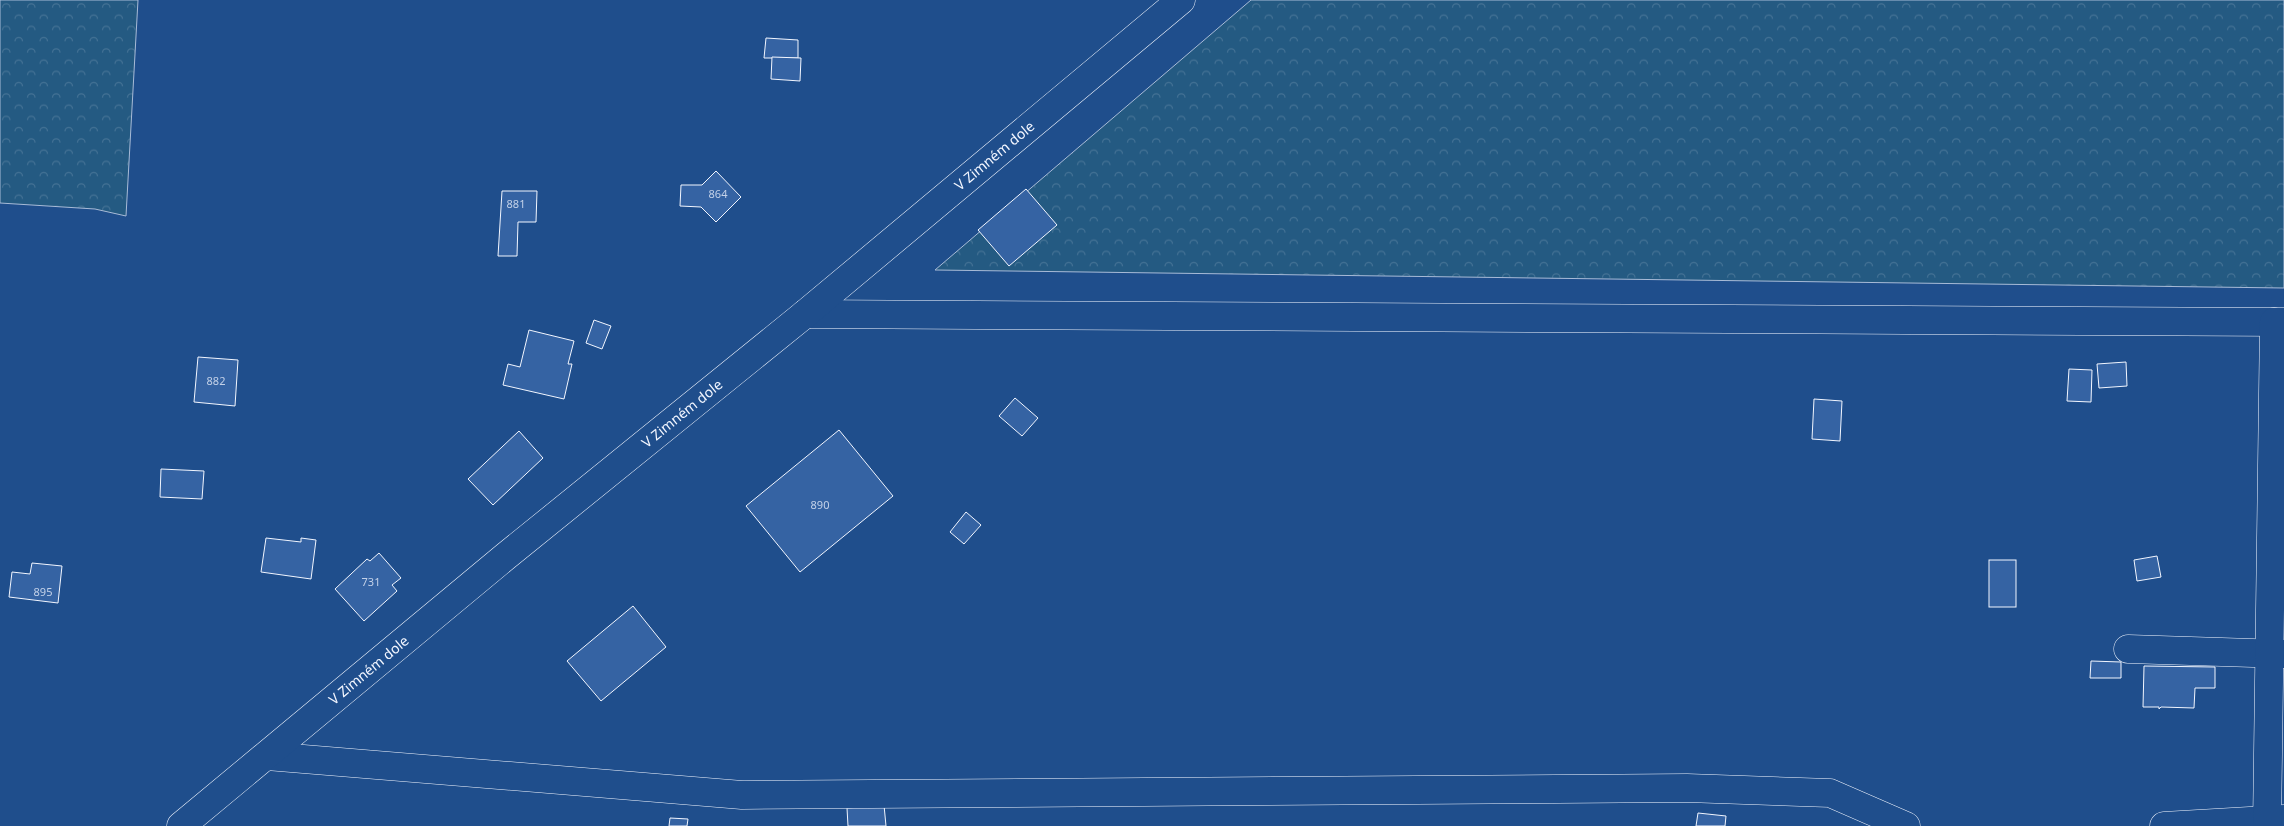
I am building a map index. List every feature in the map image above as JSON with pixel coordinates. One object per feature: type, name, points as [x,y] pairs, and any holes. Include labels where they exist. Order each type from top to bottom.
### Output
[{"type":"street","name":"V Zimném dole","points":[[181,826],[506,556],[805,314],[1181,0]]},
{"type":"street","points":[[805,314],[2279,322],[2277,653],[2273,821],[2164,826]]},
{"type":"street","points":[[2128,649],[2277,653]]},
{"type":"street","points":[[267,756],[742,795],[1678,788],[1830,793],[1906,826]]},
{"type":"green space","points":[[0,0],[138,0],[126,216],[95,209],[0,203]]},
{"type":"green space","points":[[1251,0],[2284,0],[2284,288],[935,270]]},
{"type":"building","points":[[766,38],[798,40],[798,58],[764,58]]},
{"type":"building","points":[[772,57],[801,58],[800,81],[771,79]]},
{"type":"building","points":[[716,171],[741,197],[716,222],[701,207],[680,206],[681,185],[702,185]]},
{"type":"building","points":[[1026,189],[1057,225],[1009,266],[978,230]]},
{"type":"building","points":[[502,191],[537,191],[536,222],[518,222],[517,256],[498,256]]},
{"type":"building","points":[[594,320],[611,326],[602,349],[586,343]]},
{"type":"building","points":[[529,330],[574,341],[568,364],[572,364],[564,399],[503,385],[508,364],[520,367]]},
{"type":"building","points":[[198,357],[238,360],[235,406],[194,402]]},
{"type":"building","points":[[2126,362],[2127,386],[2099,388],[2097,364]]},
{"type":"building","points":[[2069,369],[2092,370],[2091,402],[2067,401]]},
{"type":"building","points":[[1015,398],[1038,418],[1022,436],[999,416]]},
{"type":"building","points":[[1814,399],[1842,401],[1840,441],[1812,439]]},
{"type":"building","points":[[839,430],[893,496],[800,572],[746,506]]},
{"type":"building","points":[[519,431],[543,458],[493,505],[468,479]]},
{"type":"building","points":[[161,469],[204,471],[202,499],[160,497]]},
{"type":"building","points":[[966,512],[981,525],[964,544],[950,532]]},
{"type":"building","points":[[266,538],[301,542],[301,538],[316,540],[311,579],[261,572]]},
{"type":"building","points":[[379,553],[401,578],[392,585],[397,591],[364,621],[335,589],[367,559],[370,561]]},
{"type":"building","points":[[2157,556],[2161,577],[2137,581],[2134,560]]},
{"type":"building","points":[[1989,560],[2016,560],[2016,607],[1989,607]]},
{"type":"building","points":[[32,563],[62,566],[58,603],[9,597],[12,572],[30,574]]},
{"type":"building","points":[[633,606],[666,647],[601,701],[567,661]]},
{"type":"building","points":[[2091,661],[2121,662],[2121,678],[2090,678]]},
{"type":"building","points":[[2144,666],[2215,667],[2215,688],[2195,688],[2194,708],[2161,707],[2159,709],[2159,707],[2143,707]]},
{"type":"building","points":[[884,805],[886,826],[848,826],[847,808]]},
{"type":"building","points":[[1698,813],[1726,816],[1725,826],[1696,826]]},
{"type":"building","points":[[670,818],[688,819],[687,826],[669,826]]}]
